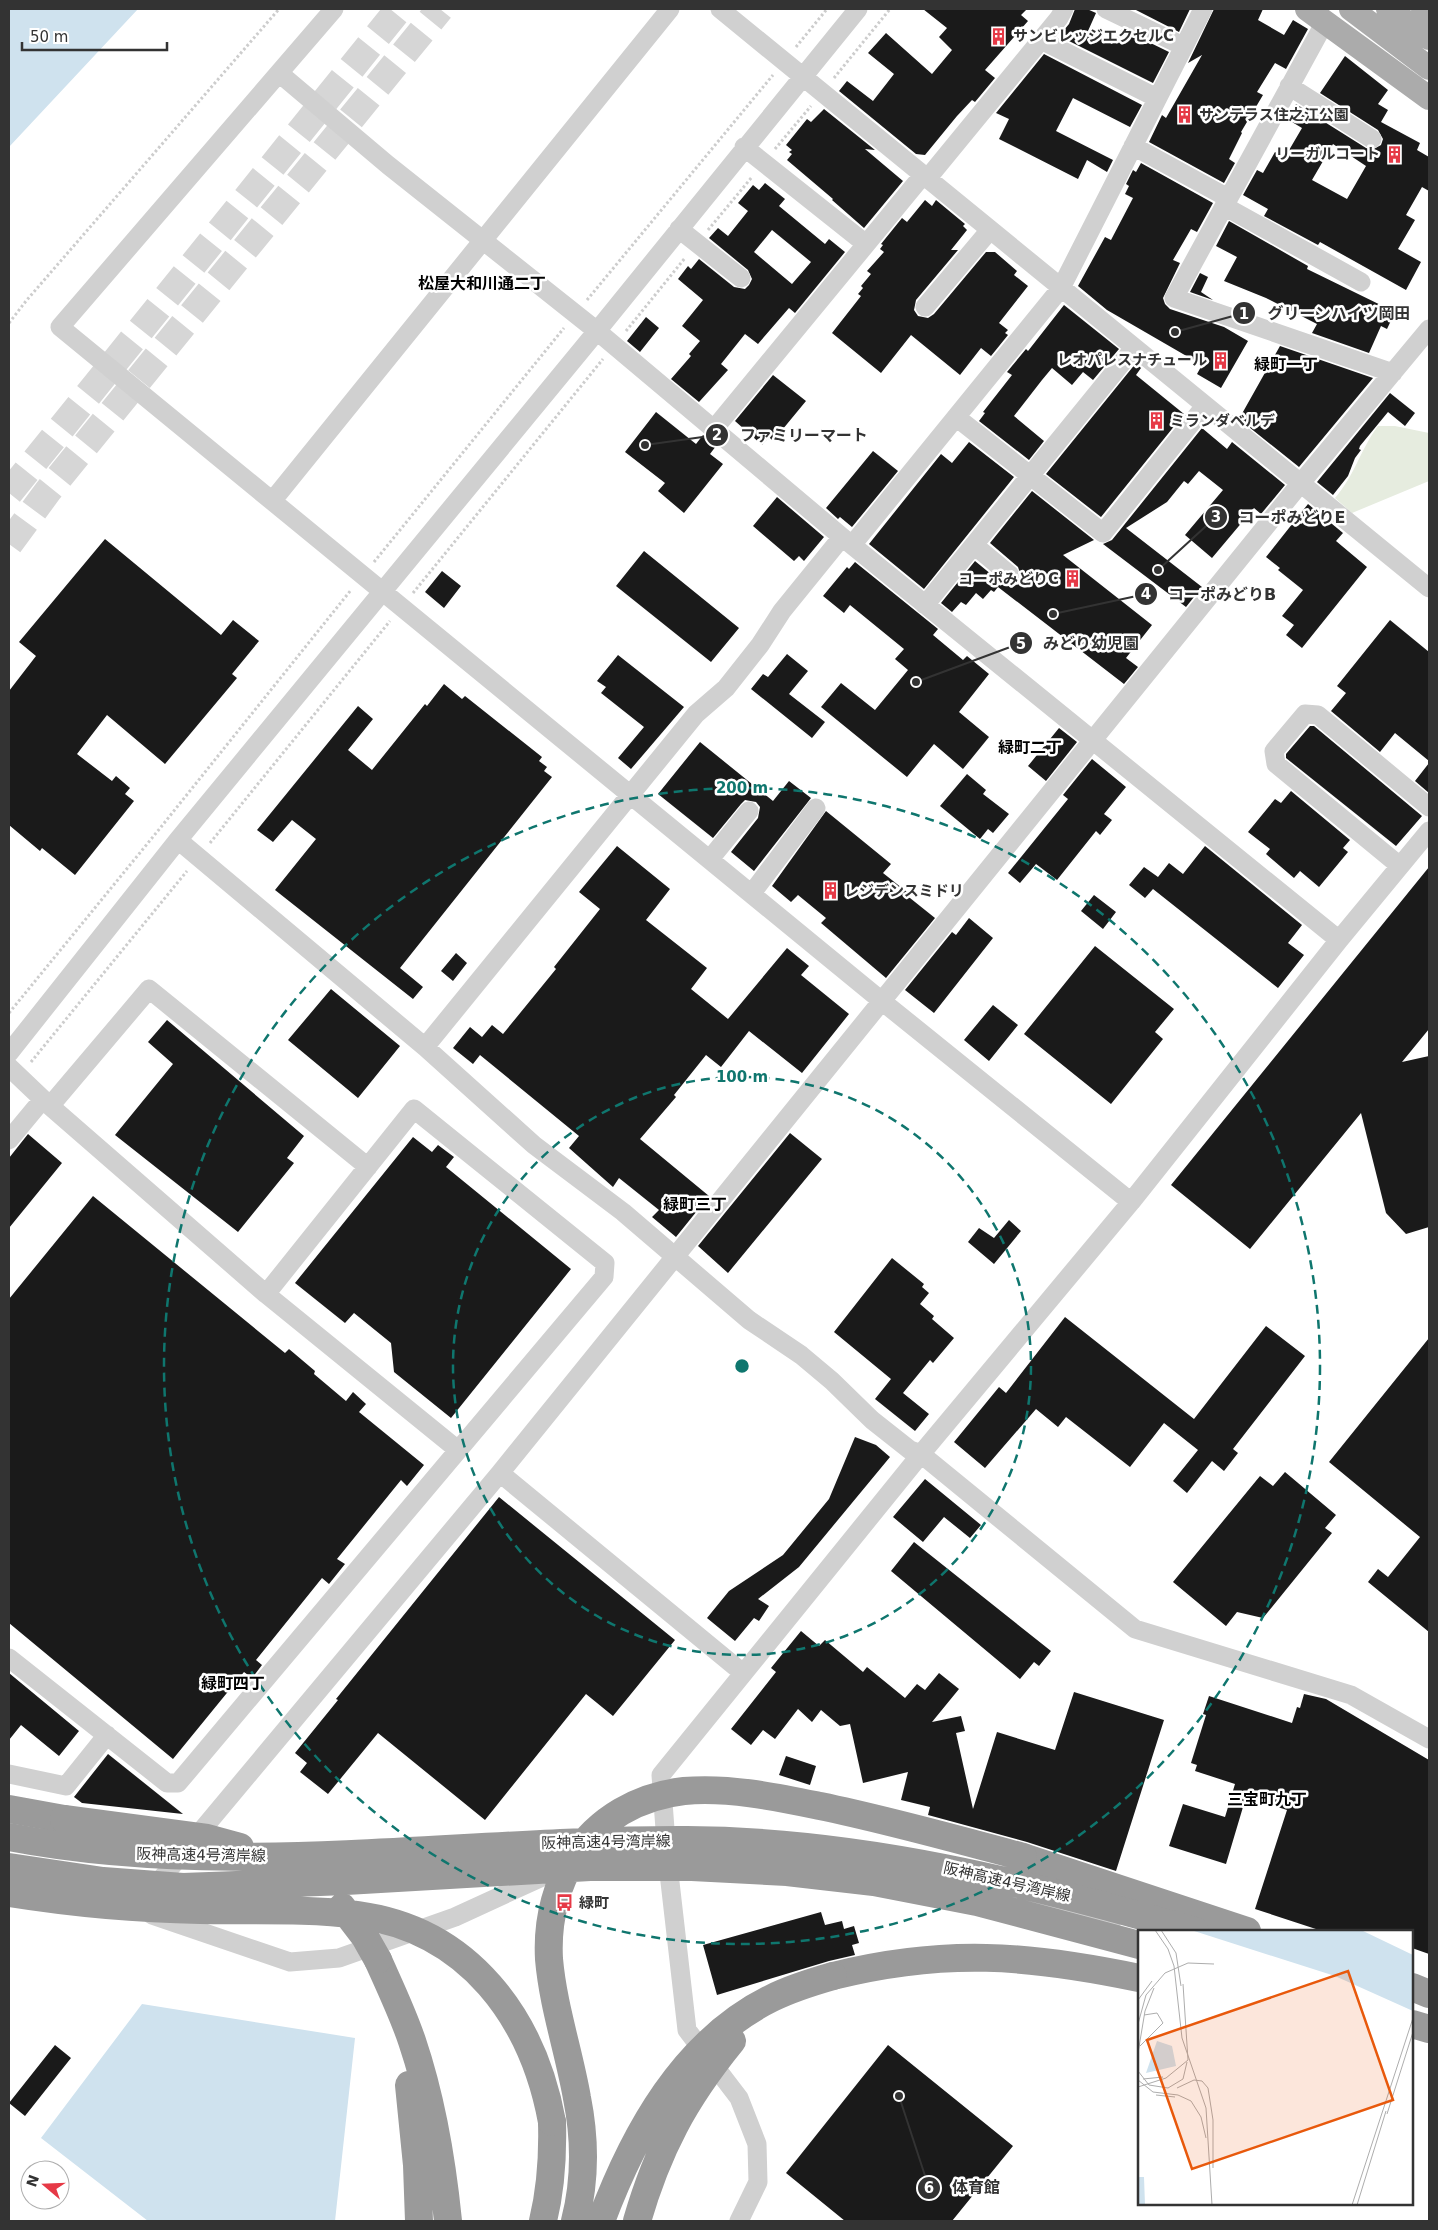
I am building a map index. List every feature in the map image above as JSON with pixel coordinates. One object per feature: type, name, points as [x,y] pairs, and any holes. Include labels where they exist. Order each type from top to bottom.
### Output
[{"type":"highway","points":[[575,2221],[582,2173],[578,2100],[554,1996],[549,1959],[550,1926],[554,1900],[564,1874],[579,1849],[603,1824],[616,1814],[636,1805],[683,1792],[714,1790],[744,1792],[811,1804],[872,1817],[1023,1858],[1244,1930]]},
{"type":"highway","points":[[9,1810],[207,1838],[265,1855],[296,1870],[336,1900],[365,1937],[378,1960],[412,2041],[426,2089],[444,2177],[448,2221]]},
{"type":"highway","name":"阪神高速4号湾岸線","points":[[9,1837],[50,1845],[131,1854],[210,1856],[286,1856],[618,1840],[765,1843],[832,1849],[918,1862],[1065,1894],[1191,1930]]},
{"type":"highway","name":"阪神高速4号湾岸線","points":[[9,1866],[103,1881],[182,1887],[337,1881],[590,1867],[692,1867],[787,1872],[874,1882],[977,1902],[1138,1945]]},
{"type":"highway","points":[[9,1893],[61,1902],[170,1910],[329,1912],[360,1915],[392,1922],[424,1934],[451,1950],[491,1986],[511,2012],[527,2039],[538,2066],[547,2095],[552,2122],[554,2160],[550,2194],[544,2221]]},
{"type":"highway","points":[[601,2221],[634,2145],[666,2092],[708,2044],[729,2025],[772,1998],[800,1985],[873,1966],[910,1960],[990,1957],[1048,1962],[1138,1978]]},
{"type":"highway","points":[[378,1960],[397,2020],[408,2077],[417,2165],[418,2221]]},
{"type":"highway","points":[[637,2221],[652,2171],[672,2128],[699,2083],[718,2058],[736,2036],[763,2012],[802,1988],[833,1976]]},
{"type":"highway","points":[[1413,1987],[1429,1994]]},
{"type":"highway","points":[[1413,1995],[1429,2000]]},
{"type":"highway","points":[[1413,2024],[1429,2029]]},
{"type":"highway","points":[[1413,2038],[1429,2041]]},
{"type":"main road","points":[[1351,9],[1429,68]]},
{"type":"main road","points":[[1388,9],[1429,38]]},
{"type":"main road","points":[[1423,9],[1429,14]]},
{"type":"main road","points":[[1316,16],[1429,98]]},
{"type":"street","points":[[334,9],[60,327],[364,574],[883,1002],[1131,1202]]},
{"type":"street","points":[[273,500],[670,9]]},
{"type":"street","points":[[720,9],[1429,588]]},
{"type":"street","points":[[9,1053],[178,840],[597,332],[744,147],[858,9]]},
{"type":"street","points":[[714,430],[866,244],[1041,40],[1064,9]]},
{"type":"street","points":[[1106,9],[1183,46]]},
{"type":"street","points":[[425,1047],[696,714],[726,688],[760,645],[782,611],[847,541],[956,417],[1060,288],[1203,9]]},
{"type":"street","points":[[1316,16],[1289,86],[1174,298],[1393,373]]},
{"type":"street","points":[[1041,40],[1157,98]]},
{"type":"street","points":[[279,73],[388,165],[576,314],[847,541],[1092,742],[1339,940]]},
{"type":"street","points":[[1289,86],[1372,139]]},
{"type":"street","points":[[1133,146],[1361,282]]},
{"type":"street","points":[[744,147],[866,244]]},
{"type":"street","points":[[678,229],[740,278]]},
{"type":"street","points":[[925,307],[990,230]]},
{"type":"street","points":[[136,1909],[500,1473],[883,1002],[1300,484],[1429,329]]},
{"type":"street","points":[[925,604],[1134,348]]},
{"type":"street","points":[[956,417],[1103,533],[1205,406]]},
{"type":"street","points":[[974,545],[1010,574]]},
{"type":"street","points":[[1400,866],[1276,764],[1274,751],[1305,714],[1318,714],[1429,807]]},
{"type":"street","points":[[752,893],[816,808]]},
{"type":"street","points":[[710,859],[749,811]]},
{"type":"street","points":[[739,2221],[758,2182],[757,2144],[739,2098],[687,2030],[667,1856],[661,1775],[921,1454],[1131,1202],[1339,940],[1429,831]]},
{"type":"street","points":[[178,840],[425,1047],[534,1145],[623,1212],[749,1320],[801,1354],[872,1420],[910,1450],[921,1454],[1135,1629],[1351,1695],[1429,1739]]},
{"type":"street","points":[[9,1140],[47,1103],[149,989],[368,1166]]},
{"type":"street","points":[[14,1072],[266,1294],[458,1450]]},
{"type":"street","points":[[9,1658],[167,1783],[178,1783],[604,1277],[605,1263],[414,1109],[266,1294]]},
{"type":"street","points":[[500,1473],[743,1674]]},
{"type":"street","points":[[9,1774],[66,1786],[107,1735]]},
{"type":"street","points":[[9,1866],[290,1962],[339,1958],[455,1916],[542,1877],[667,1856],[752,1853],[878,1866],[988,1888],[1138,1932]]},
{"type":"street","points":[[1413,2011],[1429,2016]]},
{"type":"path","points":[[9,323],[26,300],[279,9]]},
{"type":"path","points":[[9,1013],[364,574],[827,9]]},
{"type":"path","points":[[14,1072],[198,858],[763,162],[890,9]]},
{"type":"shaded area","points":[[1378,426],[1395,426],[1429,433],[1429,481],[1352,513],[1335,498],[1348,480],[1366,444]]},
{"type":"water","points":[[9,9],[138,9],[9,147]]},
{"type":"water","points":[[142,2004],[355,2038],[335,2221],[148,2221],[41,2138]]},
{"type":"building","points":[[923,9],[1027,9],[1021,15],[1028,21],[985,70],[995,78],[975,102],[972,100],[957,116],[925,155],[916,154],[839,91],[847,81],[873,101],[894,74],[868,53],[886,33],[932,74],[952,50],[939,37],[947,28]]},
{"type":"building","points":[[1075,9],[1087,9],[1096,13],[1088,31],[1112,44],[1122,29],[1169,52],[1153,83],[1059,36],[1069,24]]},
{"type":"building","points":[[1134,9],[1190,9],[1179,32]]},
{"type":"building","points":[[1214,9],[1263,9],[1258,20],[1284,35],[1293,20],[1308,29],[1286,69],[1275,63],[1257,92],[1263,95],[1241,132],[1229,159],[1235,163],[1224,183],[1149,142],[1162,115],[1166,118],[1202,55],[1188,63]]},
{"type":"building","points":[[1044,54],[1142,105],[1130,127],[1073,98],[1056,131],[1113,160],[1107,172],[1087,160],[1078,179],[999,139],[1009,119],[996,113]]},
{"type":"building","points":[[1345,56],[1388,90],[1378,104],[1388,110],[1381,122],[1420,143],[1417,150],[1429,157],[1429,191],[1422,187],[1406,215],[1415,220],[1398,249],[1421,262],[1406,290],[1320,242],[1318,245],[1264,216],[1268,209],[1243,195],[1257,170],[1263,173],[1275,152],[1285,157],[1302,128],[1287,119],[1296,104],[1366,148],[1372,150],[1381,145],[1383,139],[1378,130],[1320,93]],"holes":[[[1333,144],[1366,166],[1347,199],[1312,180]]]},
{"type":"building","points":[[824,109],[875,150],[865,149],[903,181],[864,228],[787,160],[792,154],[789,152],[792,150],[786,145],[807,119],[811,122]]},
{"type":"building","points":[[1141,163],[1213,203],[1197,232],[1191,229],[1173,260],[1180,263],[1163,298],[1165,304],[1170,309],[1224,327],[1248,341],[1221,388],[1197,374],[1202,365],[1107,310],[1078,286],[1105,237],[1111,240],[1133,198],[1125,194],[1129,186],[1126,184],[1133,170],[1136,172]]},
{"type":"building","points":[[765,183],[785,199],[779,206],[825,244],[829,239],[845,252],[795,313],[789,308],[758,344],[745,334],[721,364],[728,370],[699,402],[671,379],[691,356],[689,354],[700,341],[682,326],[703,300],[678,279],[688,266],[691,269],[699,259],[734,287],[745,289],[749,285],[752,279],[748,270],[709,238],[718,228],[728,236],[748,211],[738,203],[753,185],[759,190]],"holes":[[[772,230],[811,262],[792,284],[754,252]]]},
{"type":"building","points":[[925,200],[932,206],[936,200],[965,224],[963,226],[967,230],[951,250],[958,250],[916,300],[914,310],[918,316],[928,318],[934,314],[986,252],[995,252],[1017,271],[1014,275],[1028,286],[999,323],[1008,330],[1005,333],[1008,335],[991,356],[981,348],[960,375],[911,335],[881,373],[832,333],[861,296],[858,294],[863,288],[861,286],[871,274],[867,271],[884,252],[880,249],[883,245],[881,244],[902,218],[907,222]]},
{"type":"building","points":[[1229,221],[1308,266],[1307,269],[1395,312],[1387,329],[1381,326],[1369,353],[1312,333],[1317,324],[1266,298],[1224,281],[1237,257],[1216,246]]},
{"type":"building","points":[[1200,273],[1208,277],[1201,292],[1213,300],[1190,292]]},
{"type":"building","points":[[1064,305],[1119,349],[1093,380],[1083,372],[1072,385],[1052,368],[1042,380],[1014,416],[1044,441],[1029,460],[979,421],[985,413],[983,412],[1012,375],[1007,372],[1026,349],[1028,351]]},
{"type":"building","points":[[646,317],[659,328],[640,352],[627,341]]},
{"type":"building","points":[[1280,346],[1373,378],[1299,467],[1239,419]]},
{"type":"building","points":[[1136,363],[1141,368],[1136,375],[1184,414],[1101,517],[1046,474]]},
{"type":"building","points":[[773,375],[806,401],[773,441],[769,437],[762,445],[735,421]]},
{"type":"building","points":[[1390,393],[1415,413],[1405,426],[1388,412],[1360,446],[1359,449],[1361,450],[1355,458],[1348,476],[1333,495],[1317,482]]},
{"type":"building","points":[[656,412],[696,444],[703,435],[716,446],[710,454],[723,464],[684,513],[658,491],[665,483],[625,452]]},
{"type":"building","points":[[1202,428],[1227,449],[1232,442],[1285,485],[1261,514],[1254,508],[1212,558],[1185,535],[1223,490],[1199,471],[1188,484],[1184,481],[1167,502],[1126,528],[1202,587],[1186,607],[1103,544],[1112,540]]},
{"type":"building","points":[[969,442],[1014,477],[924,589],[869,544],[941,454],[952,463]]},
{"type":"building","points":[[873,451],[898,471],[852,527],[840,517],[838,519],[826,508]]},
{"type":"building","points":[[1032,491],[1094,540],[1063,555],[1152,625],[1126,658],[1138,667],[1124,684],[998,587],[994,592],[991,590],[983,599],[976,593],[966,605],[961,602],[952,612],[941,603],[975,561],[1003,584],[1013,586],[1019,582],[1021,576],[1018,567],[990,543]]},
{"type":"building","points":[[777,497],[824,537],[804,561],[799,556],[794,561],[753,526]]},
{"type":"building","points":[[1308,504],[1343,533],[1336,541],[1367,567],[1302,648],[1286,635],[1294,625],[1282,616],[1303,590],[1278,570],[1280,568],[1266,557]]},
{"type":"building","points":[[105,539],[221,635],[233,620],[259,641],[232,674],[237,678],[165,764],[107,715],[77,754],[112,781],[116,776],[130,788],[125,794],[134,801],[75,875],[42,848],[40,851],[9,825],[9,691],[36,656],[19,642]]},
{"type":"building","points":[[644,551],[739,628],[711,662],[616,586]]},
{"type":"building","points":[[855,562],[938,629],[933,635],[963,660],[967,656],[989,674],[959,712],[989,737],[963,769],[934,744],[907,777],[821,707],[841,683],[875,710],[908,670],[895,659],[904,649],[850,605],[844,613],[823,596],[847,567],[849,569]]},
{"type":"building","points":[[442,571],[461,586],[444,608],[425,592]]},
{"type":"building","points":[[1390,620],[1429,652],[1429,761],[1395,733],[1380,752],[1331,711],[1346,693],[1337,686]]},
{"type":"building","points":[[787,654],[808,671],[789,694],[825,722],[812,738],[751,689],[763,674],[768,677]]},
{"type":"building","points":[[618,655],[684,707],[631,769],[618,758],[644,727],[601,693],[606,687],[597,681]]},
{"type":"building","points":[[444,684],[462,699],[465,696],[542,757],[539,761],[547,767],[544,771],[552,777],[400,968],[423,987],[413,999],[275,890],[316,839],[292,820],[273,842],[257,830],[358,706],[373,719],[348,750],[372,770],[425,704],[427,706]]},
{"type":"building","points":[[1310,726],[1314,726],[1422,816],[1396,846],[1286,758],[1286,754]]},
{"type":"building","points":[[1059,728],[1077,742],[1046,781],[1028,766]]},
{"type":"building","points":[[700,742],[773,801],[789,781],[811,798],[754,871],[731,852],[758,818],[760,807],[756,802],[745,800],[713,838],[658,794]]},
{"type":"building","points":[[1092,759],[1126,787],[1104,814],[1112,820],[1100,835],[1096,831],[1057,880],[1036,864],[1020,883],[1008,873],[1068,799],[1063,795]]},
{"type":"building","points":[[1429,763],[1429,793],[1415,781]]},
{"type":"building","points":[[967,774],[986,790],[983,794],[1009,814],[993,833],[988,829],[980,839],[940,806]]},
{"type":"building","points":[[1291,791],[1350,840],[1343,848],[1348,852],[1319,887],[1300,871],[1294,878],[1266,854],[1270,849],[1248,832],[1275,799],[1281,803]]},
{"type":"building","points":[[826,811],[891,864],[883,873],[935,918],[886,978],[821,923],[826,918],[798,895],[791,902],[772,886]]},
{"type":"building","points":[[617,846],[670,889],[646,920],[707,968],[691,989],[728,1019],[787,948],[809,966],[801,975],[849,1014],[802,1073],[749,1031],[721,1067],[706,1055],[674,1095],[676,1097],[640,1139],[709,1196],[676,1237],[652,1217],[659,1210],[619,1178],[613,1187],[569,1148],[579,1136],[480,1055],[473,1064],[453,1048],[470,1027],[482,1037],[492,1025],[503,1034],[556,969],[554,967],[600,909],[579,892]]},
{"type":"building","points":[[1205,846],[1302,925],[1288,943],[1304,955],[1278,988],[1153,889],[1145,898],[1129,885],[1144,867],[1158,877],[1169,863],[1183,874]]},
{"type":"building","points":[[1429,867],[1429,1029],[1402,1062],[1429,1056],[1429,1227],[1406,1234],[1386,1213],[1361,1113],[1250,1249],[1171,1185]]},
{"type":"building","points":[[1094,895],[1116,912],[1103,929],[1081,911]]},
{"type":"building","points":[[969,918],[993,938],[934,1013],[905,990],[952,932],[956,935]]},
{"type":"building","points":[[1095,946],[1174,1009],[1155,1032],[1163,1039],[1111,1104],[1024,1034]]},
{"type":"building","points":[[456,953],[467,963],[453,981],[441,971]]},
{"type":"building","points":[[331,989],[400,1046],[358,1098],[288,1040]]},
{"type":"building","points":[[993,1005],[1018,1025],[989,1061],[964,1040]]},
{"type":"building","points":[[167,1020],[304,1136],[287,1158],[294,1163],[238,1232],[115,1135],[173,1064],[148,1042]]},
{"type":"building","points":[[790,1133],[822,1159],[728,1273],[698,1246]]},
{"type":"building","points":[[28,1134],[62,1163],[9,1228],[9,1158]]},
{"type":"building","points":[[413,1137],[432,1152],[438,1145],[454,1157],[446,1167],[571,1269],[451,1418],[394,1372],[391,1343],[354,1313],[345,1323],[295,1283]]},
{"type":"building","points":[[93,1196],[285,1353],[289,1349],[315,1371],[314,1374],[346,1401],[353,1392],[366,1404],[359,1412],[424,1465],[407,1486],[401,1480],[337,1559],[345,1564],[329,1584],[322,1578],[256,1660],[262,1665],[252,1678],[244,1672],[173,1759],[9,1623],[9,1299]]},
{"type":"building","points":[[1009,1220],[1021,1231],[994,1264],[968,1242],[979,1228],[994,1238]]},
{"type":"building","points":[[892,1258],[924,1284],[922,1287],[929,1293],[920,1304],[934,1316],[932,1319],[954,1338],[933,1363],[930,1360],[903,1393],[929,1414],[915,1431],[875,1399],[891,1379],[834,1332]]},
{"type":"building","points":[[1065,1317],[1194,1419],[1266,1326],[1305,1356],[1233,1449],[1238,1453],[1224,1471],[1212,1461],[1187,1493],[1173,1481],[1198,1450],[1164,1423],[1130,1467],[1066,1417],[1058,1427],[1036,1409],[985,1468],[954,1442],[999,1387],[1006,1393]]},
{"type":"building","points":[[1429,1338],[1429,1632],[1368,1582],[1378,1569],[1388,1577],[1420,1537],[1329,1462]]},
{"type":"building","points":[[855,1437],[876,1445],[890,1457],[799,1567],[758,1599],[769,1606],[759,1621],[754,1618],[735,1641],[707,1618],[729,1591],[783,1555],[829,1499]]},
{"type":"building","points":[[1285,1472],[1336,1515],[1325,1528],[1332,1533],[1263,1618],[1237,1612],[1226,1626],[1173,1582],[1260,1476],[1273,1486]]},
{"type":"building","points":[[925,1479],[981,1525],[970,1538],[944,1517],[923,1542],[893,1517]]},
{"type":"building","points":[[499,1497],[675,1640],[613,1716],[586,1694],[485,1820],[378,1733],[328,1794],[300,1772],[307,1763],[295,1753],[338,1700],[336,1699]]},
{"type":"building","points":[[914,1542],[1051,1651],[1039,1666],[1034,1662],[1020,1679],[891,1571]]},
{"type":"building","points":[[801,1631],[819,1646],[825,1640],[863,1672],[867,1667],[905,1698],[917,1684],[925,1690],[939,1673],[959,1689],[932,1722],[961,1716],[965,1731],[956,1733],[973,1809],[997,1732],[1055,1750],[1074,1692],[1164,1720],[1116,1871],[1027,1842],[928,1815],[930,1807],[901,1800],[908,1772],[863,1783],[850,1724],[840,1726],[821,1710],[812,1722],[798,1709],[775,1739],[763,1730],[751,1745],[731,1729],[776,1672],[771,1668]]},
{"type":"building","points":[[9,1673],[79,1731],[59,1756],[21,1725],[9,1740]]},
{"type":"building","points":[[1304,1694],[1326,1699],[1429,1760],[1429,1954],[1413,1948],[1413,1930],[1319,1930],[1255,1909],[1287,1810],[1246,1797],[1226,1864],[1169,1846],[1183,1804],[1225,1817],[1235,1784],[1195,1771],[1197,1765],[1191,1763],[1206,1715],[1203,1714],[1209,1696],[1292,1723],[1297,1707],[1300,1708]]},
{"type":"building","points":[[108,1754],[183,1814],[82,1803],[74,1797]]},
{"type":"building","points":[[786,1756],[816,1766],[810,1785],[779,1775]]},
{"type":"building","points":[[821,1912],[825,1925],[842,1921],[844,1929],[854,1926],[859,1943],[852,1945],[855,1955],[717,1995],[703,1945]]},
{"type":"building","points":[[55,2045],[71,2058],[25,2116],[9,2103]]},
{"type":"building","points":[[888,2045],[1013,2146],[952,2221],[845,2221],[786,2173]]},
{"type":"tunnel","points":[[9,493],[399,9]]},
{"type":"tunnel","points":[[9,544],[48,491],[440,9]]},
{"type":"place","name":"サンビレッジエクセルC","points":[[999,36]]},
{"type":"place","name":"サンテラス住之江公園","points":[[1185,115]]},
{"type":"place","name":"リーガルコート","points":[[1394,154]]},
{"type":"place","name":"グリーンハイツ岡田","points":[[1175,332]]},
{"type":"place","name":"レオパレスナチュール","points":[[1221,360]]},
{"type":"place","name":"ミランダベルデ","points":[[1156,421]]},
{"type":"place","name":"ファミリーマート","points":[[645,445]]},
{"type":"place","name":"コーポみどりE","points":[[1158,570]]},
{"type":"place","name":"コーポみどりC","points":[[1073,579]]},
{"type":"place","name":"コーポみどりB","points":[[1053,614]]},
{"type":"place","name":"みどり幼児園","points":[[916,682]]},
{"type":"place","name":"レジデンスミドリ","points":[[830,891]]},
{"type":"place","name":"緑町","points":[[565,1903]]},
{"type":"place","name":"体育館","points":[[899,2096]]},
{"type":"district","name":"松屋大和川通二丁","points":[[482,283]]},
{"type":"district","name":"緑町一丁","points":[[1286,364]]},
{"type":"district","name":"緑町二丁","points":[[1030,747]]},
{"type":"district","name":"緑町三丁","points":[[695,1204]]},
{"type":"district","name":"緑町四丁","points":[[233,1683]]},
{"type":"district","name":"三宝町九丁","points":[[1267,1799]]}]
